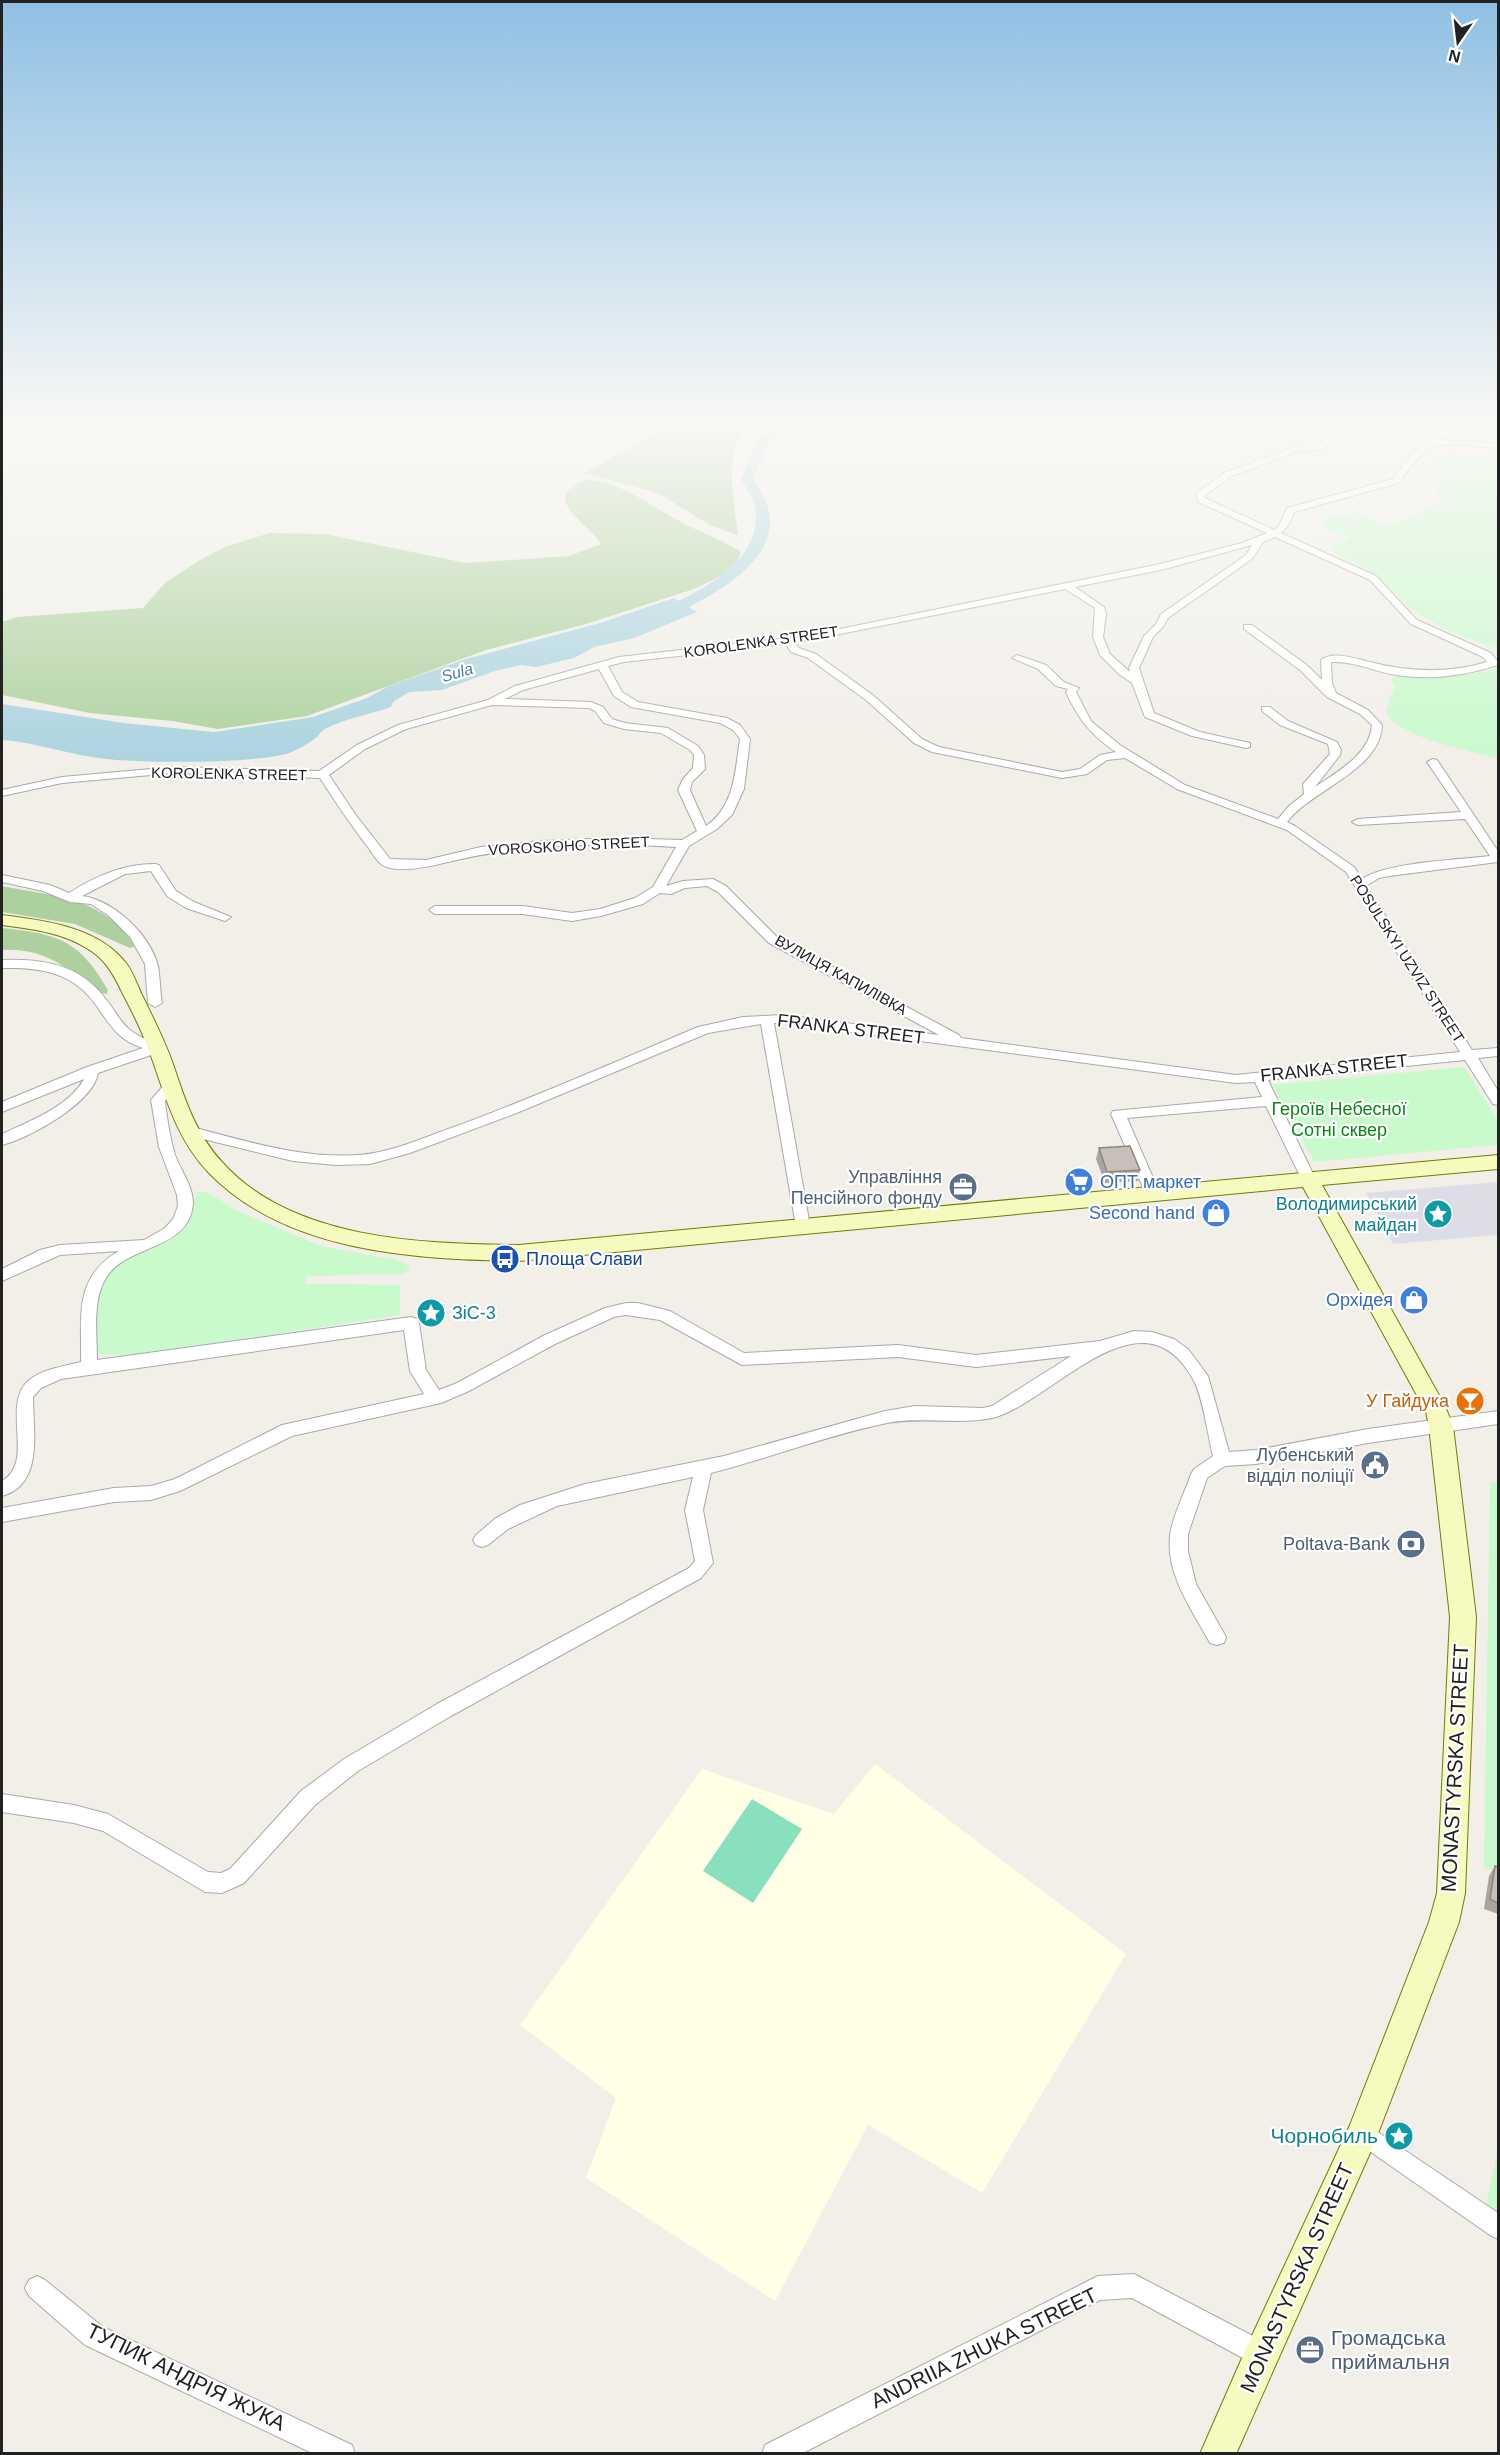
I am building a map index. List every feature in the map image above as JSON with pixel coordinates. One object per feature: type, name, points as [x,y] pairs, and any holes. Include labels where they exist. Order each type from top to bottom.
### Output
[{"type":"main road","points":[[2,920],[50,926],[68,931],[98,946],[119,966],[158,1048],[170,1088],[188,1131],[210,1162],[254,1200],[299,1222],[392,1245],[464,1252],[519,1252],[1498,1162]]},
{"type":"main road","name":"MONASTYRSKA STREET","points":[[1218,2454],[1261,2354],[1363,2133],[1443,1922],[1451,1893],[1463,1617],[1441,1426],[1437,1412],[1308,1180]]},
{"type":"street","name":"KOROLENKA STREET","points":[[2,793],[62,780],[173,770],[299,777],[323,774],[361,747],[389,732],[492,702],[519,688],[602,665],[623,660],[789,641],[1068,587],[1264,540]]},
{"type":"street","points":[[1291,540],[1373,578],[1414,622],[1487,655],[1494,663],[1478,669],[1400,673],[1329,658],[1325,661],[1331,695]]},
{"type":"street","points":[[1246,745],[1207,739],[1149,715],[1134,668],[1149,636],[1160,625],[1164,616],[1249,557],[1259,542]]},
{"type":"street","points":[[1068,587],[1099,607],[1101,614],[1098,637],[1105,655],[1124,674],[1137,681]]},
{"type":"street","points":[[1248,627],[1304,668],[1331,695],[1372,718],[1377,725],[1376,740],[1365,755],[1293,808],[1280,824]]},
{"type":"street","points":[[789,641],[795,650],[812,656],[870,698],[918,741],[946,754],[1062,775],[1083,772],[1104,757],[1127,754]]},
{"type":"street","name":"POSULSKYI UZVIZ STREET","points":[[1017,658],[1042,667],[1060,684],[1074,688],[1071,692],[1094,733],[1181,787],[1280,824],[1310,841],[1350,870],[1498,1101]]},
{"type":"street","points":[[435,910],[524,910],[572,917],[601,912],[639,901],[658,889],[684,844],[703,831],[713,828],[726,815],[738,789],[745,739],[743,733],[719,720],[654,710],[628,702],[619,695],[602,665]]},
{"type":"street","points":[[492,702],[591,705],[599,709],[608,722],[664,730],[683,741],[699,755],[699,769],[687,781],[684,790],[703,831]]},
{"type":"street","points":[[1266,710],[1284,723],[1332,742],[1336,750],[1335,755],[1309,784],[1311,794]]},
{"type":"street","points":[[1360,885],[1375,875],[1389,872],[1498,859],[1433,762]]},
{"type":"street","name":"VOROSKOHO STREET","points":[[323,774],[350,816],[386,862],[394,865],[412,866],[496,848],[609,842],[684,844]]},
{"type":"street","points":[[1358,822],[1469,815]]},
{"type":"street","points":[[70,898],[92,883],[117,873],[144,867],[155,868],[171,893],[190,905],[225,917]]},
{"type":"street","points":[[2,879],[46,888],[70,898],[94,901],[112,912],[135,935],[152,964],[155,1003]]},
{"type":"street","name":"ВУЛИЦЯ КАПИЛІВКА","points":[[658,889],[671,890],[683,885],[709,882],[716,885],[734,898],[773,940],[962,1042]]},
{"type":"street","points":[[2,964],[51,964],[72,976],[97,997],[130,1039],[158,1048]]},
{"type":"street","points":[[767,1019],[803,1226]]},
{"type":"street","name":"FRANKA STREET","points":[[188,1131],[279,1155],[324,1161],[360,1160],[400,1151],[499,1116],[703,1030],[730,1022],[767,1019],[784,1019],[1236,1079],[1498,1052]]},
{"type":"street","points":[[2,1107],[92,1070],[158,1048]]},
{"type":"street","points":[[2,1140],[56,1112],[73,1099],[89,1083],[92,1070]]},
{"type":"street","points":[[1259,1076],[1308,1180]]},
{"type":"street","points":[[2,1275],[45,1254],[60,1250],[143,1244],[161,1239],[174,1229],[183,1218],[185,1204],[183,1186],[172,1165],[161,1133],[158,1100],[170,1088]]},
{"type":"street","points":[[1154,1194],[1118,1114],[1270,1101]]},
{"type":"street","points":[[89,1367],[93,1287],[117,1258],[143,1244]]},
{"type":"street","points":[[2,1515],[114,1495],[151,1493],[180,1484],[288,1430],[435,1398],[506,1365],[549,1340],[611,1312],[626,1309],[638,1309],[664,1315],[742,1359],[898,1351],[976,1361],[1100,1347],[1143,1337],[1168,1343],[1182,1353],[1202,1380],[1222,1459]]},
{"type":"street","points":[[2,1489],[13,1483],[25,1466],[28,1389],[53,1375],[89,1367],[405,1322],[413,1326],[414,1353],[418,1371],[435,1398]]},
{"type":"street","points":[[482,1540],[490,1531],[537,1508],[594,1489],[703,1468],[885,1417],[915,1412],[983,1414],[996,1411],[1100,1347]]},
{"type":"street","points":[[1217,1637],[1187,1586],[1180,1558],[1179,1534],[1200,1474],[1222,1459],[1256,1457],[1368,1436],[1498,1418]]},
{"type":"street","points":[[2,1803],[74,1814],[108,1823],[206,1882],[222,1883],[237,1876],[308,1798],[351,1765],[444,1710],[695,1573],[704,1563],[694,1510],[703,1468]]},
{"type":"street","points":[[1363,2133],[1498,2227]]},
{"type":"street","name":"ANDRIIA ZHUKA STREET","points":[[774,2454],[1098,2288],[1134,2286],[1261,2354]]},
{"type":"street","name":"ТУПИК АНДРІЯ ЖУКА","points":[[37,2288],[94,2336],[343,2454]]},
{"type":"shaded area","name":"Володимирський майдан","points":[[1498,1182],[1498,1235],[1393,1244],[1366,1193]]},
{"type":"shaded area","points":[[875,1764],[1126,1954],[982,2193],[868,2125],[775,2301],[586,2178],[616,2098],[520,2025],[702,1769],[834,1814]]},
{"type":"green space","points":[[248,540],[352,540],[466,563],[569,556],[601,544],[598,540],[718,540],[741,552],[738,560],[723,575],[694,589],[586,624],[486,650],[307,716],[218,729],[172,721],[90,713],[2,695],[2,622],[17,617],[143,608],[165,583],[200,560],[227,546]]},
{"type":"green space","points":[[1347,540],[1498,540],[1498,649],[1454,633],[1415,612],[1376,575],[1332,551],[1335,545]]},
{"type":"green space","points":[[1498,667],[1498,759],[1420,737],[1394,722],[1386,712],[1395,685],[1390,679],[1416,675],[1471,674]]},
{"type":"green space","points":[[2,886],[76,901],[93,908],[108,917],[135,946],[130,948],[75,924],[2,912]]},
{"type":"green space","points":[[2,928],[38,933],[65,942],[87,960],[108,990],[107,994],[101,993],[55,961],[30,952],[2,950]]},
{"type":"green space","name":"Героїв Небесної Сотні сквер","points":[[1464,1067],[1498,1120],[1498,1145],[1314,1162],[1273,1085]]},
{"type":"green space","points":[[197,1192],[207,1192],[237,1211],[321,1246],[396,1260],[410,1266],[405,1274],[307,1276],[305,1284],[400,1285],[400,1315],[130,1356],[99,1354],[94,1344],[97,1289],[117,1265],[172,1239],[184,1229]]},
{"type":"green space","points":[[1490,1482],[1498,1482],[1498,1873],[1484,1867]]},
{"type":"green space","points":[[752,1799],[802,1829],[753,1903],[703,1871]]},
{"type":"green space","points":[[1498,2150],[1498,2213],[1486,2205]]},
{"type":"water","points":[[674,598],[697,612],[634,638],[594,647],[574,658],[536,667],[520,665],[495,671],[442,690],[409,692],[393,702],[391,707],[335,724],[300,748],[273,757],[192,762],[133,761],[92,757],[2,740],[2,704],[124,723],[214,732],[313,717],[367,698],[389,686],[466,659],[600,623]]},
{"type":"building","points":[[1130,1146],[1140,1170],[1107,1172],[1099,1148]]},
{"type":"building","points":[[1495,1866],[1498,1867],[1498,1903],[1490,1899]]},
{"type":"waterway","name":"Sula","points":[[658,616],[693,599],[730,576],[745,561],[759,540]]},
{"type":"place","name":"ОПТ маркет","points":[[1079,1182]]},
{"type":"place","name":"Управління Пенсійного фонду","points":[[963,1187]]},
{"type":"place","name":"Second hand","points":[[1216,1213]]},
{"type":"place","name":"Володимирський майдан","points":[[1438,1214]]},
{"type":"place","name":"Площа Слави","points":[[505,1259]]},
{"type":"place","name":"Орхідея","points":[[1414,1300]]},
{"type":"place","name":"ЗіС-3","points":[[431,1313]]},
{"type":"place","name":"У Гайдука","points":[[1470,1401]]},
{"type":"place","name":"Лубенський відділ поліції","points":[[1375,1465]]},
{"type":"place","name":"Poltava-Bank","points":[[1411,1544]]},
{"type":"place","name":"Чорнобиль","points":[[1399,2136]]},
{"type":"place","name":"Громадська приймальня","points":[[1310,2350]]}]
